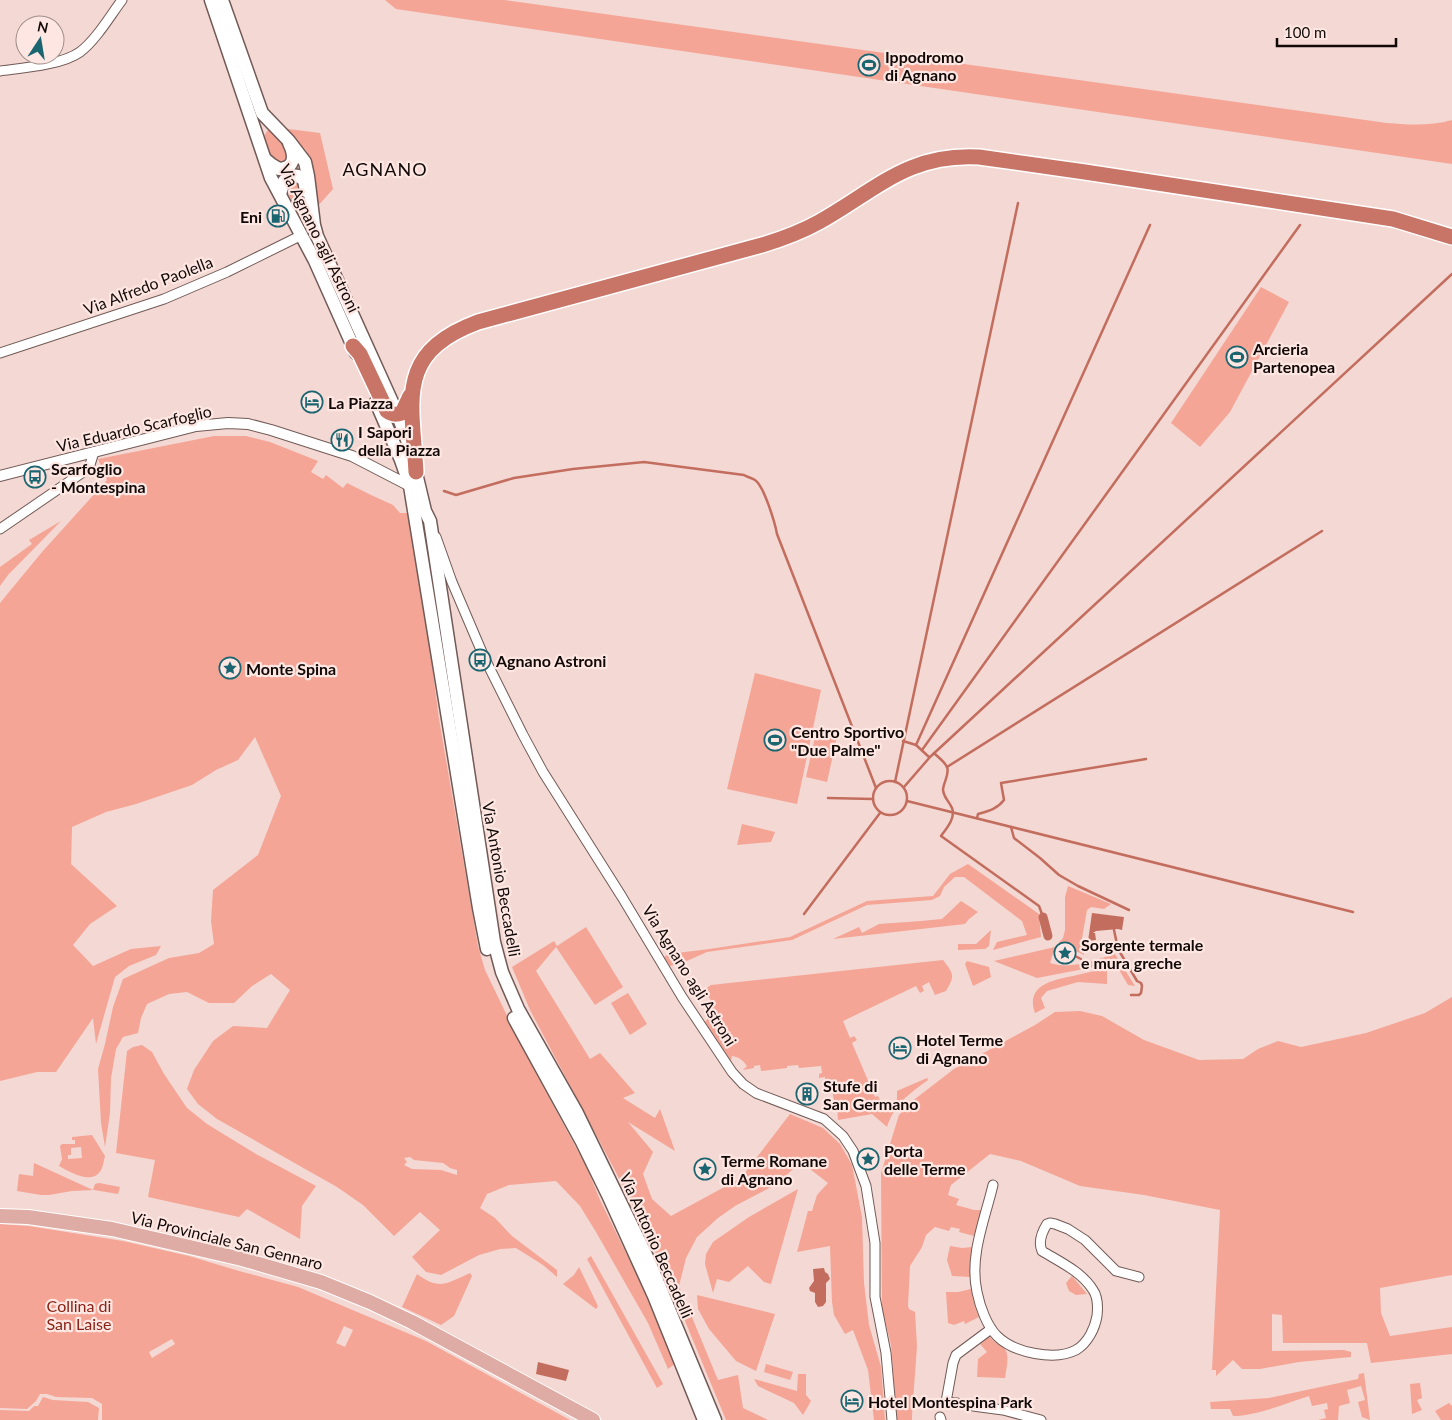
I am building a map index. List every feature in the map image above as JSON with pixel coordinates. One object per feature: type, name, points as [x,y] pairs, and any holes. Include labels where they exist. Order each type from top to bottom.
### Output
[{"type":"highway","points":[[353,346],[360,354],[387,411],[391,414],[402,413],[412,391],[416,373],[425,357],[441,340],[464,328],[786,238],[818,223],[897,174],[920,164],[942,158],[979,157],[1393,219],[1452,237]]},
{"type":"highway","points":[[412,391],[416,481]]},
{"type":"main road","name":"Via Agnano agli Astroni","points":[[211,0],[271,178],[315,261],[401,460],[416,481]]},
{"type":"main road","name":"Via Agnano agli Astroni","points":[[222,0],[262,113],[285,136],[305,162],[314,225],[322,249],[397,414],[410,448],[416,481]]},
{"type":"main road","points":[[260,145],[264,128],[269,125],[273,126]]},
{"type":"main road","points":[[265,159],[279,169],[283,169],[291,164],[293,155],[285,136]]},
{"type":"main road","points":[[280,194],[284,181],[288,176],[302,177],[306,184],[307,201],[312,213],[302,217],[289,212]]},
{"type":"main road","name":"Via Antonio Beccadelli","points":[[416,481],[416,516],[479,908],[490,961],[509,1007],[582,1142],[696,1387],[715,1420]]},
{"type":"main road","name":"Via Antonio Beccadelli","points":[[416,481],[430,520],[493,935],[500,965],[518,1009],[577,1113],[649,1261],[696,1387],[704,1420]]},
{"type":"main road","name":"Via Provinciale San Gennaro","points":[[0,1216],[28,1217],[121,1231],[242,1259],[320,1282],[370,1302],[412,1322],[593,1420]]},
{"type":"street","points":[[0,71],[39,65],[74,55],[81,51],[122,0]]},
{"type":"street","name":"Via Alfredo Paolella","points":[[0,353],[164,299],[227,272],[302,235]]},
{"type":"street","name":"Via Eduardo Scarfoglio","points":[[0,476],[196,426],[238,423],[271,430],[347,454],[387,474],[416,481]]},
{"type":"street","points":[[0,528],[89,468],[94,452]]},
{"type":"street","points":[[387,474],[395,473],[399,470],[401,460]]},
{"type":"street","points":[[416,516],[429,551],[452,582]]},
{"type":"street","name":"Via Agnano agli Astroni","points":[[430,520],[452,582],[484,657],[523,736],[543,772],[622,897],[682,997],[732,1072],[743,1084],[756,1093],[824,1119],[843,1136],[853,1151],[866,1186],[876,1243],[875,1297],[886,1353],[892,1420]]},
{"type":"street","points":[[993,1184],[976,1254],[976,1292],[991,1329],[998,1337],[1015,1348],[1026,1352],[1060,1355],[1075,1351],[1092,1333],[1096,1322],[1098,1309],[1093,1290],[1072,1269],[1042,1251],[1040,1246],[1045,1227],[1050,1223],[1068,1229],[1085,1240],[1116,1271],[1139,1277]]},
{"type":"street","points":[[957,1403],[946,1402],[956,1355],[991,1329]]},
{"type":"street","points":[[973,1406],[1003,1410],[1041,1420]]},
{"type":"street","points":[[1005,1420],[1015,1414]]},
{"type":"green space","name":"Ippodromo di Agnano","points":[[385,0],[504,0],[1387,123],[1420,124],[1452,120],[1452,164],[396,9]]},
{"type":"green space","points":[[269,128],[288,152],[289,159],[280,165],[271,157],[264,136]]},
{"type":"green space","points":[[281,128],[320,133],[333,189],[317,207],[306,150]]},
{"type":"green space","points":[[294,179],[303,186],[305,213],[297,212],[287,191],[287,186]]},
{"type":"green space","name":"Arcieria Partenopea","points":[[1261,287],[1289,302],[1230,412],[1200,447],[1171,423]]},
{"type":"green space","points":[[214,436],[246,436],[270,442],[318,461],[311,472],[323,479],[326,475],[343,488],[347,483],[393,505],[400,513],[409,513],[422,588],[439,719],[478,946],[485,970],[525,1053],[587,1168],[600,1200],[656,1312],[676,1363],[668,1369],[648,1323],[596,1232],[580,1206],[556,1181],[509,1185],[487,1194],[480,1208],[495,1218],[512,1236],[557,1270],[557,1277],[543,1265],[516,1248],[500,1249],[479,1255],[441,1275],[426,1272],[412,1257],[440,1230],[420,1212],[394,1236],[363,1205],[337,1187],[217,1119],[198,1104],[187,1089],[194,1070],[213,1041],[233,1026],[267,1028],[290,990],[271,974],[252,986],[234,1003],[209,1003],[187,992],[169,994],[147,1004],[141,1018],[138,1033],[123,1037],[116,1049],[111,1078],[110,1113],[105,1147],[101,1123],[98,1069],[113,1007],[123,979],[169,958],[199,953],[214,944],[211,921],[213,890],[258,855],[281,796],[255,737],[238,760],[216,770],[192,785],[106,812],[72,827],[71,864],[117,906],[90,924],[73,945],[93,966],[131,949],[161,946],[156,955],[129,966],[115,977],[96,1044],[93,1018],[56,1072],[37,1072],[0,1081],[0,603],[42,552],[107,480],[98,459]],"holes":[[[410,1157],[414,1160],[443,1163],[457,1170],[457,1175],[441,1170],[412,1169],[404,1165],[407,1162],[404,1158]]]},
{"type":"green space","points":[[61,521],[8,575],[0,586],[0,567],[32,544],[29,540]]},
{"type":"green space","points":[[755,673],[821,690],[797,804],[727,789]]},
{"type":"green space","points":[[816,733],[837,737],[827,782],[806,777]]},
{"type":"green space","points":[[742,824],[775,832],[771,842],[737,845]]},
{"type":"green space","points":[[968,864],[1039,914],[1041,937],[993,950],[997,942],[1027,935],[1022,921],[964,877],[955,877],[944,887],[940,896],[932,900],[867,905],[792,940],[707,952],[680,964],[670,966],[664,957],[669,954],[790,937],[867,901],[933,896],[950,874]]},
{"type":"green space","points":[[1068,886],[1111,904],[1104,909],[1091,907],[1087,910],[1081,944],[1084,955],[1068,947],[1053,953],[1050,963],[1075,965],[1115,954],[1135,986],[1128,985],[1115,963],[1037,978],[994,961],[1055,947],[1063,938],[1065,930],[1065,897]]},
{"type":"green space","points":[[961,901],[978,912],[965,924],[833,939],[859,927],[862,933],[879,924],[942,919]]},
{"type":"green space","points":[[586,927],[623,987],[595,1005],[556,947],[536,971],[590,1059],[600,1053],[635,1093],[623,1098],[655,1118],[660,1109],[675,1151],[628,1122],[653,1152],[643,1174],[652,1199],[671,1216],[741,1178],[790,1114],[823,1128],[840,1144],[852,1165],[862,1217],[864,1283],[869,1325],[881,1367],[885,1420],[874,1420],[868,1370],[853,1330],[845,1334],[834,1315],[830,1246],[797,1252],[808,1211],[812,1211],[817,1195],[828,1183],[810,1169],[793,1169],[777,1184],[735,1206],[718,1218],[697,1237],[686,1258],[679,1286],[718,1380],[738,1375],[743,1408],[768,1420],[726,1420],[666,1275],[629,1197],[530,1010],[512,967],[554,941],[557,946]]},
{"type":"green space","points":[[991,930],[989,946],[985,949],[958,950],[958,944],[976,944]]},
{"type":"green space","points":[[943,960],[952,975],[951,982],[946,991],[935,995],[929,982],[922,986],[924,991],[920,993],[916,986],[843,1021],[850,1038],[854,1036],[857,1040],[852,1043],[875,1097],[878,1096],[883,1106],[897,1099],[897,1091],[927,1078],[928,1080],[908,1095],[898,1106],[887,1127],[872,1114],[838,1120],[837,1105],[835,1105],[829,1083],[826,1083],[825,1077],[819,1078],[819,1074],[822,1073],[821,1066],[799,1068],[798,1065],[761,1071],[760,1065],[743,1070],[747,1066],[741,1059],[734,1056],[732,1056],[731,1061],[705,1022],[709,1014],[709,1005],[713,1003],[708,996],[704,998],[701,992],[711,985]]},
{"type":"green space","points":[[967,961],[989,967],[991,977],[973,986],[965,964]]},
{"type":"green space","points":[[1107,968],[1107,984],[1078,982],[1047,991],[1041,998],[1045,1008],[1035,1013],[1034,996],[1037,990],[1043,986],[1057,980]]},
{"type":"green space","points":[[628,993],[647,1024],[630,1035],[611,1003]]},
{"type":"green space","points":[[1452,997],[1452,1275],[1380,1288],[1381,1313],[1390,1336],[1452,1327],[1452,1354],[1371,1363],[1367,1343],[1283,1343],[1282,1315],[1272,1314],[1272,1351],[1344,1350],[1351,1352],[1351,1357],[1299,1362],[1260,1369],[1242,1369],[1233,1360],[1216,1376],[1216,1370],[1212,1370],[1220,1210],[1144,1195],[1080,1186],[1021,1161],[990,1154],[951,1185],[948,1195],[959,1199],[956,1205],[974,1210],[982,1210],[974,1236],[959,1232],[960,1229],[951,1227],[949,1231],[935,1227],[926,1235],[922,1247],[910,1266],[908,1306],[909,1309],[915,1312],[917,1346],[912,1420],[897,1420],[891,1345],[882,1308],[881,1173],[899,1115],[915,1099],[954,1069],[1055,1012],[1080,1011],[1102,1016],[1144,1040],[1199,1060],[1243,1059],[1258,1049],[1278,1041],[1301,1047],[1366,1033],[1425,1013]]},
{"type":"green space","points":[[142,1045],[152,1052],[187,1108],[207,1124],[256,1154],[316,1186],[302,1206],[300,1239],[247,1209],[239,1217],[148,1197],[155,1160],[116,1153],[127,1051]]},
{"type":"green space","points":[[92,1135],[105,1156],[102,1168],[98,1174],[93,1177],[82,1176],[69,1172],[59,1166],[62,1159],[60,1146],[62,1144],[75,1144],[75,1140],[72,1140],[72,1137]],"holes":[[[81,1147],[82,1158],[68,1159],[68,1155],[71,1155],[71,1148]]]},
{"type":"green space","points":[[34,1163],[93,1190],[95,1184],[99,1183],[120,1187],[118,1194],[94,1190],[41,1195],[17,1191],[19,1174],[33,1176]]},
{"type":"green space","points":[[798,1189],[771,1284],[764,1282],[748,1266],[729,1282],[717,1279],[713,1293],[705,1264],[706,1254],[713,1242],[749,1217]]},
{"type":"green space","name":"Collina di San Laise","points":[[0,1224],[29,1226],[123,1241],[189,1256],[298,1287],[426,1341],[570,1420],[102,1420],[102,1404],[92,1398],[56,1397],[47,1394],[40,1394],[36,1401],[27,1409],[0,1408]],"holes":[[[344,1326],[353,1330],[345,1347],[336,1343]],[[172,1339],[175,1344],[152,1358],[149,1352]]]},
{"type":"green space","points":[[950,1246],[972,1247],[970,1277],[952,1276],[947,1260]]},
{"type":"green space","points":[[591,1256],[663,1384],[657,1388],[587,1259]]},
{"type":"green space","points":[[579,1267],[598,1306],[596,1309],[563,1284],[574,1275]]},
{"type":"green space","points":[[470,1273],[472,1276],[454,1316],[441,1325],[402,1307],[417,1274],[432,1282],[444,1284]]},
{"type":"green space","points":[[1072,1276],[1087,1294],[1076,1295],[1069,1291],[1066,1283]]},
{"type":"green space","points":[[971,1289],[979,1317],[965,1324],[964,1321],[954,1325],[948,1323],[946,1292]]},
{"type":"green space","points":[[697,1295],[775,1314],[756,1371],[736,1361],[709,1329],[698,1309]]},
{"type":"green space","points":[[989,1336],[1005,1349],[1007,1363],[1005,1378],[977,1377],[978,1359],[987,1352],[980,1344]]},
{"type":"green space","points":[[766,1364],[793,1372],[790,1380],[764,1372]]},
{"type":"green space","points":[[1364,1373],[1370,1420],[1362,1417],[1358,1402],[1365,1400],[1361,1386],[1347,1390],[1350,1403],[1339,1406],[1338,1420],[1318,1420],[1326,1418],[1324,1410],[1328,1409],[1327,1403],[1312,1406],[1309,1396],[1251,1414],[1233,1416],[1230,1409],[1211,1409],[1210,1402],[1269,1398],[1358,1379],[1359,1374]]},
{"type":"green space","points":[[798,1374],[806,1374],[806,1395],[811,1401],[803,1415],[794,1403],[758,1386],[754,1379],[797,1391]]},
{"type":"green space","points":[[1420,1383],[1422,1398],[1417,1400],[1422,1410],[1412,1414],[1410,1384]]},
{"type":"green space","points":[[43,1397],[53,1400],[88,1402],[99,1408],[98,1420],[0,1420],[0,1410],[29,1411],[34,1406],[38,1406]]},
{"type":"green space","points":[[1449,1403],[1452,1406],[1452,1420],[1441,1420],[1435,1411]]},
{"type":"shaded area","points":[[1092,913],[1124,917],[1122,930],[1096,931],[1093,933],[1095,933],[1096,940],[1088,941]]},
{"type":"shaded area","points":[[824,1268],[830,1279],[826,1283],[826,1302],[823,1306],[818,1307],[815,1302],[815,1293],[810,1291],[809,1288],[814,1281],[813,1269]]},
{"type":"shaded area","points":[[538,1362],[569,1370],[566,1381],[536,1374]]},
{"type":"waterway","points":[[895,782],[1018,203]]},
{"type":"waterway","points":[[916,745],[1150,225]]},
{"type":"waterway","points":[[922,750],[1300,225]]},
{"type":"waterway","points":[[904,787],[930,757],[1452,274]]},
{"type":"waterway","points":[[444,491],[456,495],[514,478],[573,469],[644,462],[744,475],[755,480],[762,489],[772,514],[777,534],[876,788]]},
{"type":"waterway","points":[[947,767],[1322,531]]},
{"type":"waterway","points":[[903,741],[916,745],[929,757]]},
{"type":"waterway","points":[[934,753],[947,767],[948,773],[943,790],[953,812],[950,823],[941,836],[1039,906],[1043,917]]},
{"type":"waterway","points":[[977,818],[978,814],[996,808],[1004,800],[1001,783],[1146,759]]},
{"type":"waterway","points":[[890,781],[897,782],[902,786],[906,791],[907,798],[906,805],[902,810],[897,814],[890,815],[883,814],[878,810],[874,805],[873,798],[874,791],[878,786],[883,782],[890,781]]},
{"type":"waterway","points":[[828,798],[873,799]]},
{"type":"waterway","points":[[907,801],[1353,912]]},
{"type":"waterway","points":[[804,914],[880,813]]},
{"type":"waterway","points":[[1011,827],[1014,838],[1059,875],[1129,910]]},
{"type":"waterway","points":[[1043,917],[1048,936]]},
{"type":"waterway","points":[[1114,930],[1118,949],[1142,986],[1139,995],[1131,995]]},
{"type":"waterway","points":[[1065,951],[1081,959]]},
{"type":"tunnel","points":[[957,1403],[973,1406]]},
{"type":"place","name":"Ippodromo di Agnano","points":[[869,65]]},
{"type":"place","name":"Eni","points":[[278,216]]},
{"type":"place","name":"Arcieria Partenopea","points":[[1237,357]]},
{"type":"place","name":"La Piazza","points":[[312,402]]},
{"type":"place","name":"I Sapori della Piazza","points":[[342,440]]},
{"type":"place","name":"Scarfoglio - Montespina","points":[[35,477]]},
{"type":"place","name":"Agnano Astroni","points":[[480,660]]},
{"type":"place","name":"Monte Spina","points":[[230,668]]},
{"type":"place","name":"Centro Sportivo \"Due Palme\"","points":[[775,740]]},
{"type":"place","name":"Sorgente termale e mura greche","points":[[1065,953]]},
{"type":"place","name":"Hotel Terme di Agnano","points":[[900,1048]]},
{"type":"place","name":"Stufe di San Germano","points":[[807,1094]]},
{"type":"place","name":"Porta delle Terme","points":[[868,1159]]},
{"type":"place","name":"Terme Romane di Agnano","points":[[705,1169]]},
{"type":"place","name":"Hotel Montespina Park","points":[[852,1401]]},
{"type":"district","name":"AGNANO","points":[[385,169]]}]
